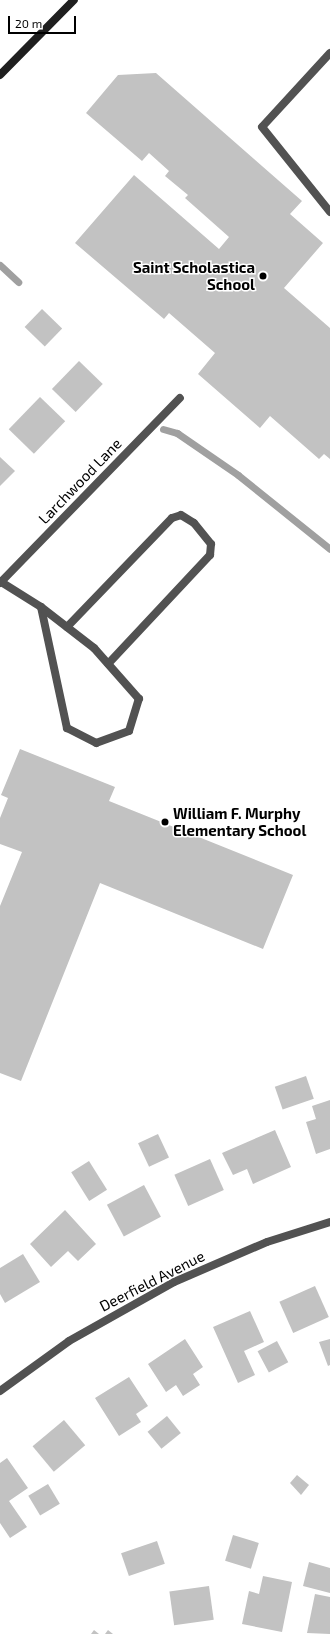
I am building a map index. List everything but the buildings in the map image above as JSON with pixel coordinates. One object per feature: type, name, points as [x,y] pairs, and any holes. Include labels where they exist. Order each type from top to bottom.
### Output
[{"type":"street","points":[[0,75],[74,0]]},
{"type":"street","points":[[330,52],[262,127],[330,212]]},
{"type":"street","name":"Larchwood Lane","points":[[0,582],[180,398]]},
{"type":"street","points":[[67,627],[172,518],[181,515],[194,523],[211,544],[210,555],[108,664]]},
{"type":"street","points":[[0,582],[41,607],[67,627],[108,664],[139,699],[129,731],[96,743],[67,728],[41,607]]},
{"type":"street","name":"Deerfield Avenue","points":[[0,1391],[69,1341],[174,1282],[267,1242],[330,1222]]},
{"type":"waterway","points":[[0,265],[18,282]]},
{"type":"waterway","points":[[163,429],[177,433],[238,475],[330,549]]},
{"type":"place","name":"Saint Scholastica School","points":[[263,276]]},
{"type":"place","name":"William F. Murphy Elementary School","points":[[165,822]]}]
